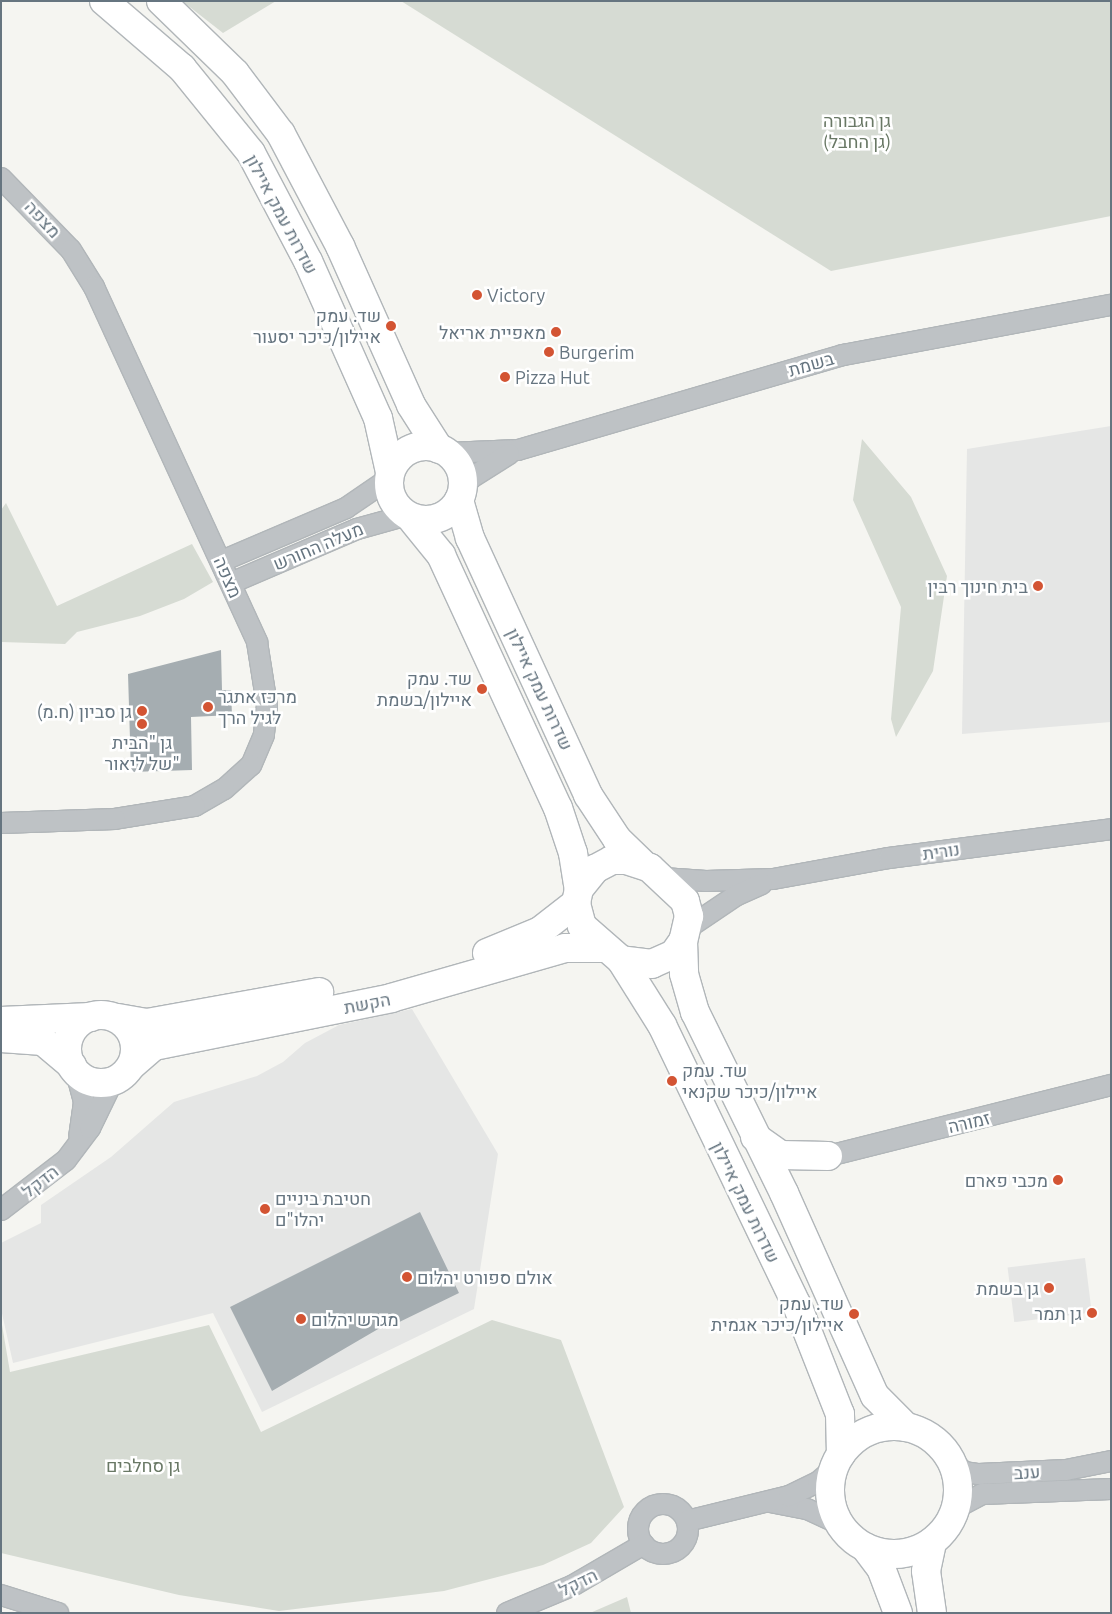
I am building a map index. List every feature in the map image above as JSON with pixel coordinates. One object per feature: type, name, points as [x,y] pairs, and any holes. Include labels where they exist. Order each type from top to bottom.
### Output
[{"type":"main road","name":"שדרות עמק איילון","points":[[104,1],[182,68],[251,153],[304,254],[378,418],[390,475]]},
{"type":"main road","name":"שדרות עמק איילון","points":[[161,1],[235,73],[281,134],[340,246],[411,405],[443,451]]},
{"type":"main road","points":[[414,448],[443,451],[461,472],[461,495],[443,516],[431,520],[409,516],[393,500],[390,475],[397,460],[414,448]]},
{"type":"main road","name":"שדרות עמק איילון","points":[[461,495],[470,538],[588,795],[616,839],[653,871]]},
{"type":"main road","name":"שדרות עמק איילון","points":[[409,516],[446,564],[554,799],[568,832],[578,896]]},
{"type":"main road","points":[[612,860],[653,871],[685,900],[685,935],[674,954],[652,964],[613,954],[582,926],[578,896],[595,869],[612,860]]},
{"type":"main road","name":"הקשת","points":[[118,1018],[147,1023],[360,985],[445,965],[520,942],[540,931],[578,896]]},
{"type":"main road","name":"שדרות עמק איילון","points":[[685,935],[684,974],[695,1012],[791,1209],[875,1396],[906,1427]]},
{"type":"main road","name":"הקשת","points":[[128,1069],[154,1046],[392,998],[565,948],[613,954]]},
{"type":"main road","name":"שדרות עמק איילון","points":[[613,954],[662,1025],[797,1305],[840,1414],[838,1461]]},
{"type":"main road","points":[[1,1021],[90,1017],[105,1014],[118,1018],[132,1033],[135,1043],[128,1069],[97,1083],[74,1069],[58,1050],[43,1041],[1,1038]]},
{"type":"main road","points":[[74,1069],[67,1051],[69,1039],[74,1028],[90,1017]]},
{"type":"main road","points":[[754,1136],[781,1155],[828,1156]]},
{"type":"main road","points":[[791,1209],[800,1179],[828,1156]]},
{"type":"main road","points":[[864,1547],[899,1554],[932,1542],[948,1526],[956,1508],[959,1488],[949,1458],[936,1441],[906,1427],[869,1431],[838,1461],[832,1503],[841,1525],[864,1547],[880,1568],[898,1613]]},
{"type":"main road","points":[[932,1542],[926,1571],[932,1613]]},
{"type":"street","name":"מצפה","points":[[1,178],[71,250],[94,287],[222,561],[257,642],[264,672],[267,705],[264,735],[251,765],[224,789],[195,806],[95,820],[1,823]]},
{"type":"street","name":"בשמת","points":[[461,495],[484,469],[518,450],[843,355],[1111,305]]},
{"type":"street","name":"בשמת","points":[[443,451],[518,450]]},
{"type":"street","name":"מעלה החורש","points":[[222,561],[346,508],[390,475]]},
{"type":"street","name":"מעלה החורש","points":[[231,583],[357,530],[409,516]]},
{"type":"street","name":"נורית","points":[[653,871],[706,881],[773,879],[889,858],[1111,828]]},
{"type":"street","name":"נורית","points":[[685,935],[737,895],[773,879]]},
{"type":"street","points":[[74,1069],[84,1102],[76,1148]]},
{"type":"street","name":"הדקל","points":[[1,1210],[53,1173],[76,1148],[110,1087],[128,1069]]},
{"type":"street","name":"זמורה","points":[[828,1156],[1111,1086]]},
{"type":"street","name":"ענב","points":[[949,1458],[964,1472],[979,1474],[1066,1470],[1111,1461]]},
{"type":"street","points":[[687,1521],[768,1502],[818,1482],[838,1461]]},
{"type":"street","name":"ענב","points":[[956,1508],[982,1494],[1111,1489]]},
{"type":"street","points":[[768,1502],[807,1509],[841,1525]]},
{"type":"street","points":[[653,1506],[677,1507],[687,1521],[688,1535],[678,1549],[658,1553],[644,1544],[638,1527],[646,1511],[653,1506]]},
{"type":"street","name":"הדקל","points":[[507,1613],[572,1586],[644,1544]]},
{"type":"street","points":[[1,1595],[52,1612]]},
{"type":"shaded area","name":"בית חינוך רבין","points":[[1111,426],[1111,722],[962,734],[967,449]]},
{"type":"shaded area","name":"חטיבת ביניים יהלו\"ם","points":[[412,1009],[498,1154],[474,1309],[262,1412],[213,1313],[13,1363],[1,1309],[1,1243],[41,1223],[41,1205],[111,1157],[174,1102],[257,1076],[283,1062],[305,1043],[339,1025]]},
{"type":"shaded area","name":"גן בשמת","points":[[1085,1258],[1092,1313],[1014,1322],[1008,1268]]},
{"type":"green space","points":[[182,1],[276,1],[223,33]]},
{"type":"green space","name":"גן הגבורה (גן החבל)","points":[[401,1],[1111,1],[1111,216],[831,271]]},
{"type":"green space","points":[[862,439],[911,497],[947,576],[933,671],[896,737],[891,719],[901,607],[853,500]]},
{"type":"green space","points":[[6,503],[57,606],[192,544],[213,582],[184,599],[140,616],[77,632],[65,644],[1,642],[1,510]]},
{"type":"green space","name":"גן סחלבים","points":[[1,1319],[10,1372],[209,1325],[261,1432],[492,1320],[561,1340],[624,1507],[591,1543],[543,1565],[444,1591],[279,1611],[179,1595],[1,1553]]},
{"type":"green space","points":[[627,1597],[631,1613],[590,1613]]},
{"type":"building","name":"מרכז אתגר לגיל הרך","points":[[221,650],[222,690],[231,690],[232,715],[191,717],[192,770],[131,772],[128,674]]},
{"type":"building","points":[[420,1212],[459,1293],[387,1328],[385,1325],[272,1391],[230,1307]]},
{"type":"place","name":"Victory","points":[[477,295]]},
{"type":"place","name":"שד. עמק איילון/כיכר יסעור","points":[[391,326]]},
{"type":"place","name":"מאפיית אריאל","points":[[556,332]]},
{"type":"place","name":"Burgerim","points":[[549,352]]},
{"type":"place","name":"Pizza Hut","points":[[505,377]]},
{"type":"place","name":"בית חינוך רבין","points":[[1038,586]]},
{"type":"place","name":"שד. עמק איילון/בשמת","points":[[482,689]]},
{"type":"place","name":"מרכז אתגר לגיל הרך","points":[[208,707]]},
{"type":"place","name":"גן סביון (ח.מ)","points":[[142,711]]},
{"type":"place","name":"גן \"הבית של ליאור\"","points":[[142,724]]},
{"type":"place","name":"שד. עמק איילון/כיכר שקנאי","points":[[672,1081]]},
{"type":"place","name":"מכבי פארם","points":[[1058,1180]]},
{"type":"place","name":"חטיבת ביניים יהלו\"ם","points":[[265,1209]]},
{"type":"place","name":"אולם ספורט יהלום","points":[[407,1277]]},
{"type":"place","name":"גן בשמת","points":[[1049,1288]]},
{"type":"place","name":"גן תמר","points":[[1092,1313]]},
{"type":"place","name":"שד. עמק איילון/כיכר אגמית","points":[[854,1314]]},
{"type":"place","name":"מגרש יהלום","points":[[301,1319]]}]
